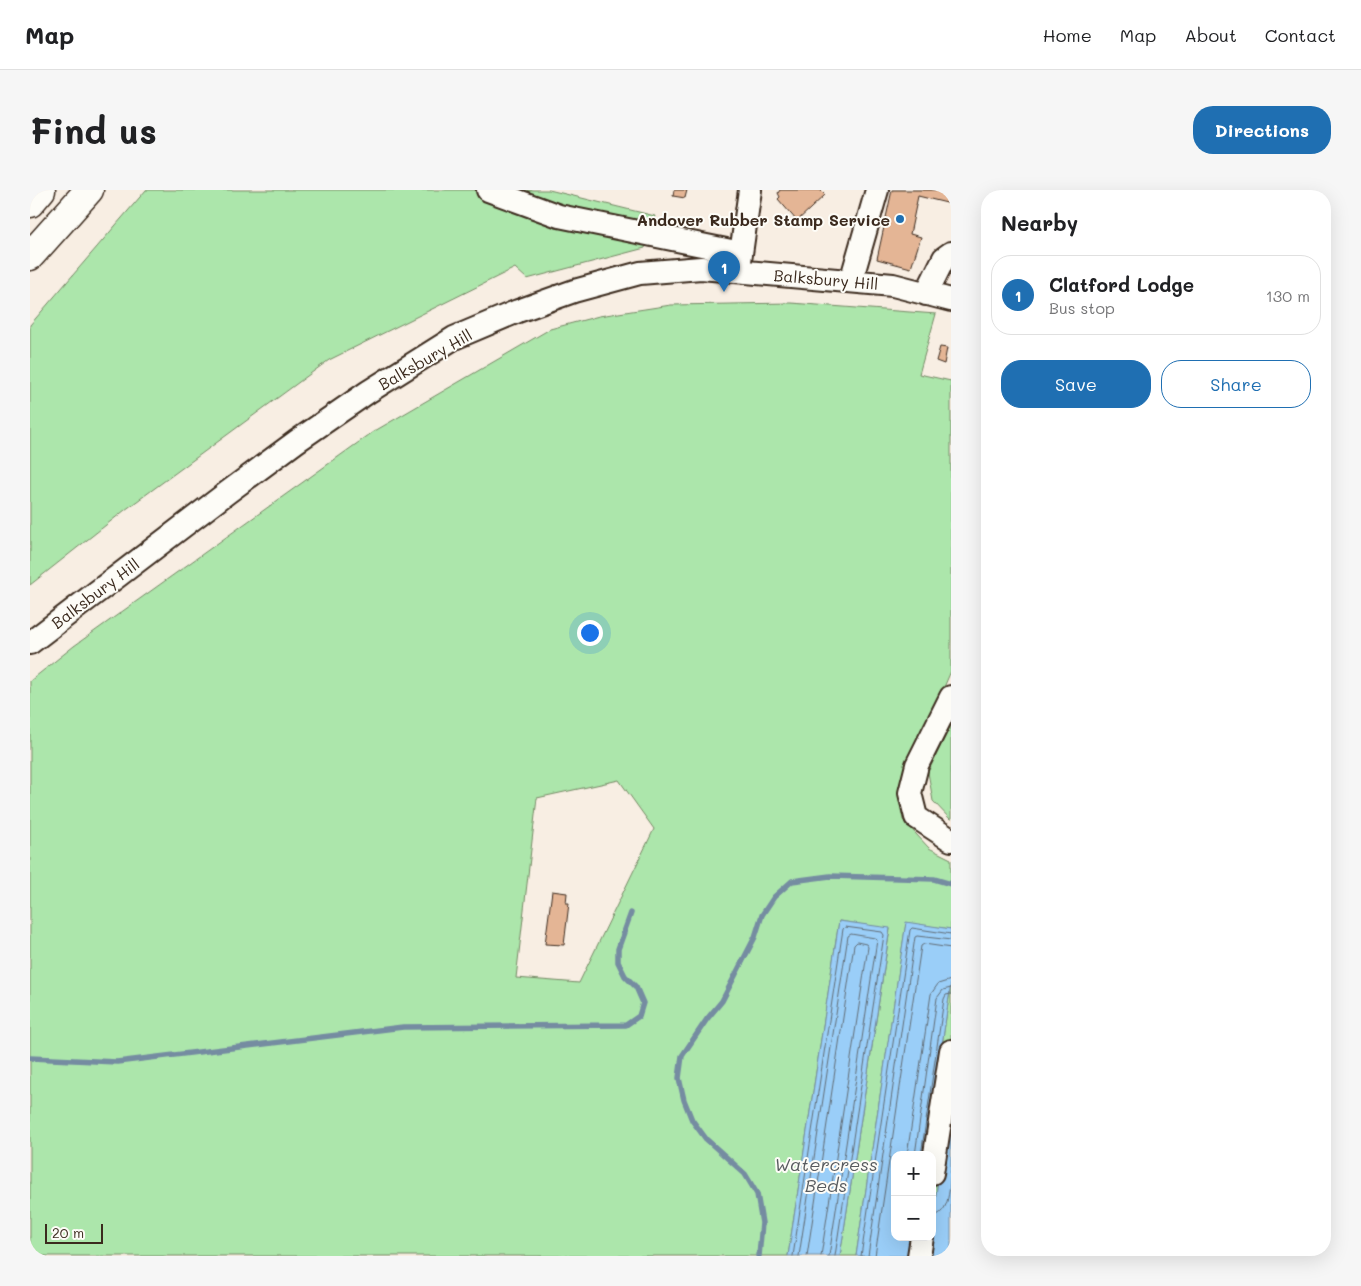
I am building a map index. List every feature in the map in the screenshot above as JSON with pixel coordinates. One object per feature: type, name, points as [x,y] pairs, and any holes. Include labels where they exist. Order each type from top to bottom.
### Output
[{"type":"highway","points":[[30,203],[41,190]]},
{"type":"highway","points":[[30,256],[89,190]]},
{"type":"street","points":[[488,190],[559,216],[740,262],[750,190]]},
{"type":"street","points":[[851,282],[877,190]]},
{"type":"street","points":[[926,294],[944,258],[951,253]]},
{"type":"street","name":"Balksbury Hill","points":[[30,643],[228,492],[368,392],[454,338],[518,311],[574,291],[640,273],[701,268],[740,262],[851,282],[893,285],[951,300]]},
{"type":"street","points":[[951,697],[917,765],[910,793],[916,817],[951,840]]},
{"type":"street","points":[[935,1151],[951,1052]]},
{"type":"street","points":[[919,1256],[921,1241]]},
{"type":"green space","points":[[146,190],[549,190],[655,216],[645,248],[527,279],[515,268],[329,360],[125,510],[30,585],[30,325]]},
{"type":"green space","points":[[791,303],[936,314],[919,374],[951,381],[951,671],[898,794],[903,820],[929,848],[951,859],[951,929],[906,923],[856,1256],[840,1256],[890,929],[839,921],[788,1256],[30,1256],[30,681],[74,646],[373,432],[550,329],[599,316],[671,305]],"holes":[[[619,780],[654,829],[579,983],[516,978],[537,798]]]},
{"type":"green space","points":[[951,725],[951,820],[933,801],[928,772]]},
{"type":"green space","points":[[951,983],[951,1094],[936,1194],[936,1151],[927,1151]]},
{"type":"water","name":"Watercress Beds","points":[[839,921],[890,928],[840,1256],[788,1256]]},
{"type":"water","name":"Watercress Beds","points":[[906,922],[951,929],[951,983],[927,1151],[891,1151],[891,1241],[913,1241],[911,1256],[856,1256]]},
{"type":"water","points":[[951,1094],[951,1256],[927,1256],[931,1241],[936,1241],[936,1194]]},
{"type":"building","points":[[674,190],[687,190],[685,198],[673,196]]},
{"type":"building","points":[[780,190],[820,190],[825,195],[797,221],[778,199],[780,197],[778,193]]},
{"type":"building","name":"Andover Rubber Stamp Service","points":[[892,190],[951,190],[951,204],[918,196],[910,234],[921,237],[911,268],[877,259]]},
{"type":"building","points":[[940,347],[947,348],[944,364],[936,361]]},
{"type":"building","points":[[552,891],[567,893],[566,903],[569,903],[564,945],[545,944]]},
{"type":"waterway","points":[[759,1256],[762,1223],[757,1194],[745,1174],[706,1139],[692,1120],[684,1100],[679,1078],[682,1056],[707,1019],[722,1001],[755,937],[762,915],[774,897],[792,881],[830,876],[934,879],[951,884]]},
{"type":"waterway","points":[[30,1058],[117,1062],[403,1027],[626,1025],[639,1016],[643,1003],[636,987],[625,976],[618,962],[618,949],[631,913]]},
{"type":"place","name":"Andover Rubber Stamp Service","points":[[900,219]]},
{"type":"place","name":"Clatford Lodge","points":[[724,292]]}]
